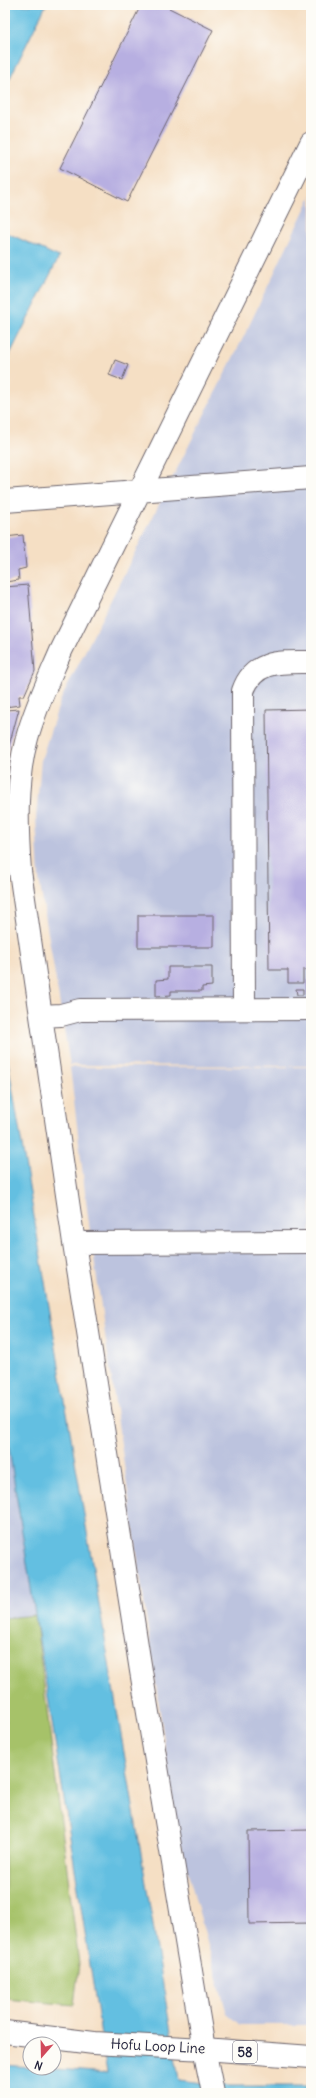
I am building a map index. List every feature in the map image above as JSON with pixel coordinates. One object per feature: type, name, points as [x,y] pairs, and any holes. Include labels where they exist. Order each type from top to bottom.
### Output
[{"type":"street","points":[[213,2093],[204,2049],[141,1671],[74,1242],[20,871],[17,828],[20,782],[27,739],[39,701],[61,650],[311,143]]},
{"type":"street","points":[[5,501],[311,478]]},
{"type":"street","points":[[244,1009],[243,691],[247,679],[253,673],[267,666],[284,662],[311,662]]},
{"type":"street","points":[[41,1016],[61,1015],[80,1010],[311,1009]]},
{"type":"street","points":[[74,1242],[311,1242]]},
{"type":"street","name":"Hofu Loop Line","points":[[5,2032],[94,2043],[311,2057]]},
{"type":"shaded area","points":[[311,196],[311,1066],[70,1065],[39,879],[36,818],[41,760],[60,701],[246,332]]},
{"type":"shaded area","points":[[70,1067],[311,1067],[311,2025],[240,2025],[227,2014],[178,1836],[88,1217]]},
{"type":"shaded area","points":[[5,1423],[35,1615],[5,1618]]},
{"type":"green space","points":[[35,1615],[79,1964],[74,2005],[5,1999],[5,1618]]},
{"type":"water","points":[[5,5],[46,5],[5,88]]},
{"type":"water","points":[[5,232],[59,257],[5,364]]},
{"type":"water","points":[[5,1044],[179,2080],[229,2086],[311,2086],[311,2093],[5,2093],[5,2065],[22,2066],[22,2076],[62,2076],[62,2069],[107,2073],[5,1423]]},
{"type":"building","points":[[141,5],[163,5],[213,30],[127,202],[60,168]]},
{"type":"building","points":[[115,360],[128,365],[122,380],[109,375]]},
{"type":"building","points":[[23,535],[26,568],[18,570],[19,580],[5,582],[5,537]]},
{"type":"building","points":[[28,585],[35,671],[24,696],[19,696],[20,705],[5,707],[5,587]]},
{"type":"building","points":[[19,709],[7,753],[5,753],[5,710]]},
{"type":"building","points":[[311,709],[311,970],[303,970],[303,983],[288,983],[288,970],[269,970],[266,710]]},
{"type":"building","points":[[138,915],[214,915],[214,947],[138,947]]},
{"type":"building","points":[[168,967],[212,967],[212,986],[202,987],[202,991],[171,991],[171,995],[156,996],[156,980],[168,979]]},
{"type":"building","points":[[306,980],[311,980],[311,994],[306,995]]},
{"type":"building","points":[[296,989],[303,989],[303,995],[297,995]]},
{"type":"building","points":[[6,1562],[7,1604],[5,1604]]},
{"type":"building","points":[[311,1830],[311,1923],[249,1924],[248,1831]]}]
